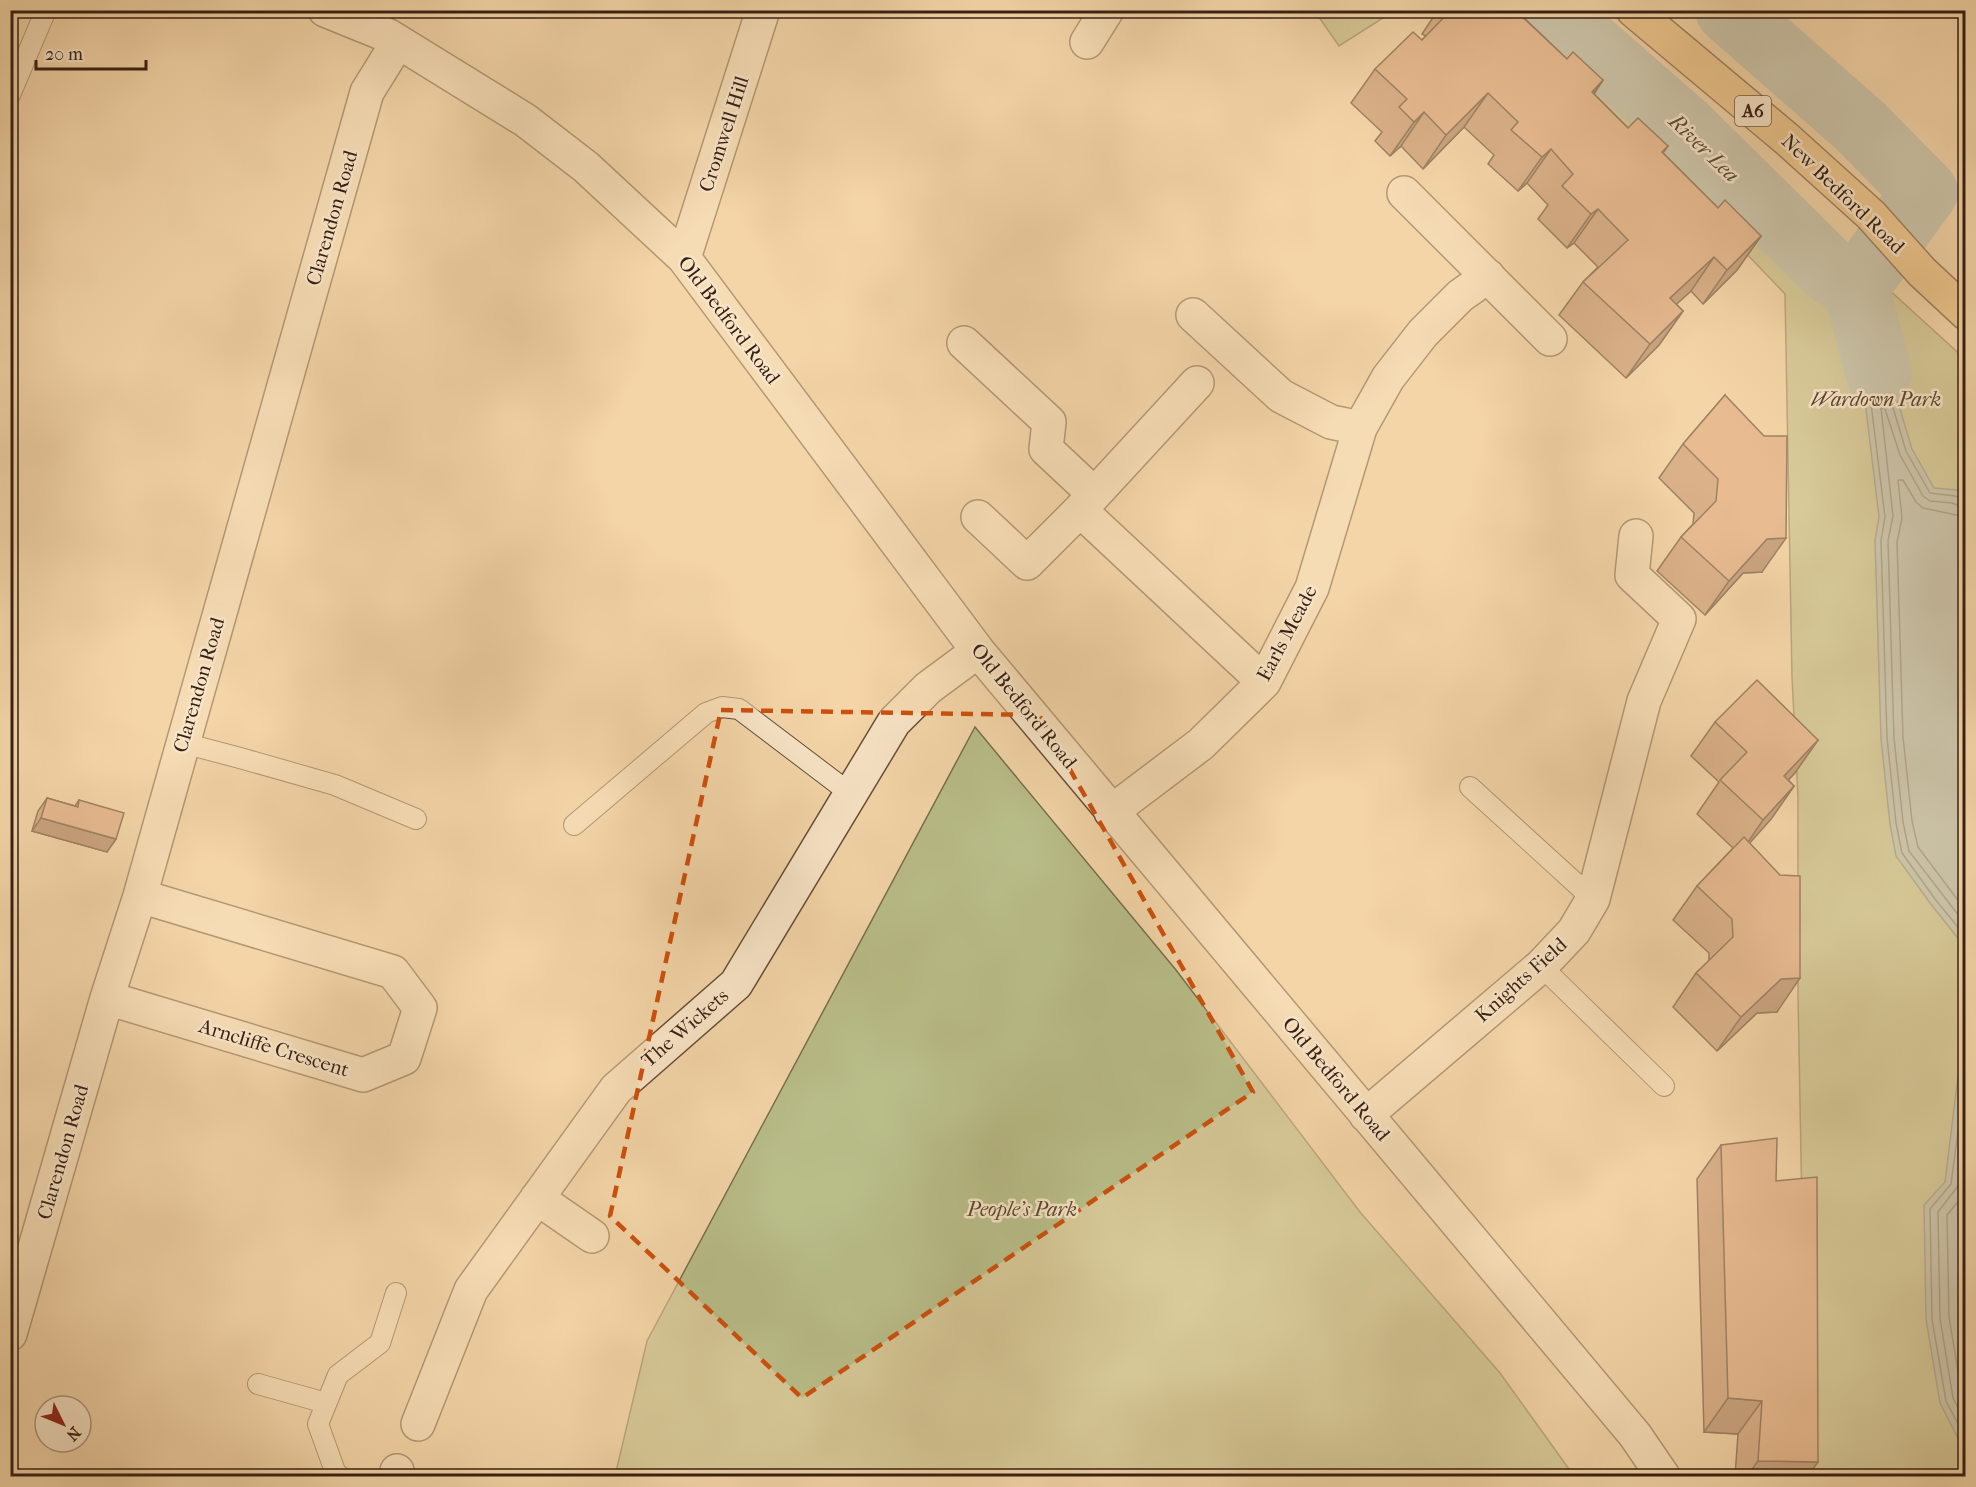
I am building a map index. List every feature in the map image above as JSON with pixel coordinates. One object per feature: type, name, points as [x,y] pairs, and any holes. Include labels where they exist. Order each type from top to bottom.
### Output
[{"type":"highway","name":"New Bedford Road","points":[[1633,10],[1788,140],[1871,215],[1922,272],[1965,313]]},
{"type":"street","name":"Old Bedford Road","points":[[325,10],[395,30],[525,120],[586,167],[684,258],[978,651],[1635,1435],[1663,1476]]},
{"type":"street","name":"Cromwell Hill","points":[[684,258],[763,10]]},
{"type":"street","points":[[1087,42],[1107,10]]},
{"type":"street","name":"Clarendon Road","points":[[10,1334],[107,998],[140,896],[367,92],[395,30]]},
{"type":"street","points":[[1404,193],[1550,339]]},
{"type":"street","name":"Earls Meade","points":[[1111,812],[1201,744],[1264,682],[1312,588],[1360,428],[1388,378],[1424,333],[1460,296],[1488,276]]},
{"type":"street","points":[[1193,315],[1281,396],[1331,422],[1360,428]]},
{"type":"street","points":[[964,343],[1049,422],[1046,449],[1087,502],[1264,682]]},
{"type":"street","points":[[978,517],[1027,563],[1197,383]]},
{"type":"street","name":"Knights Field","points":[[1366,1115],[1541,966],[1574,931],[1593,899],[1644,701],[1679,619],[1632,575],[1636,536]]},
{"type":"street","name":"The Wickets","points":[[418,1424],[471,1290],[537,1198],[616,1089],[736,984],[894,722],[928,688],[978,651]]},
{"type":"street","name":"Arncliffe Crescent","points":[[107,998],[363,1075],[404,1058],[420,1008],[393,972],[140,896]]},
{"type":"street","points":[[537,1198],[592,1236]]},
{"type":"lane","points":[[10,95],[46,10]]},
{"type":"lane","points":[[574,825],[706,713],[722,707],[739,709],[851,794]]},
{"type":"lane","points":[[183,743],[335,785],[416,819]]},
{"type":"lane","points":[[1470,787],[1593,899]]},
{"type":"lane","points":[[1541,966],[1664,1086]]},
{"type":"lane","points":[[340,1476],[336,1474],[318,1424],[338,1375],[380,1343],[396,1293]]},
{"type":"lane","points":[[258,1384],[326,1403]]},
{"type":"highlighted area","points":[[721,710],[1039,715],[1253,1092],[802,1398],[610,1216]]},
{"type":"green space","points":[[1317,10],[1394,11],[1339,46],[1316,13]]},
{"type":"green space","name":"Wardown Park","points":[[1511,11],[1536,11],[1784,245],[1784,194],[1965,359],[1965,1476],[1807,1476],[1798,996],[1798,797],[1792,677],[1785,294],[1529,26]]},
{"type":"green space","name":"People's Park","points":[[975,727],[1176,970],[1360,1212],[1500,1373],[1574,1476],[615,1476],[647,1341]]},
{"type":"water","points":[[1833,263],[1877,308],[1878,351],[1912,449],[1934,488],[1957,490],[1965,496],[1965,947],[1896,856],[1890,824],[1881,739],[1875,540],[1879,517],[1854,309],[1829,282]]},
{"type":"water","points":[[1965,1058],[1965,1452],[1940,1403],[1926,1319],[1924,1205],[1945,1182],[1959,1068]]},
{"type":"building","points":[[1451,10],[1515,10],[1567,59],[1573,52],[1603,80],[1592,92],[1628,128],[1638,118],[1668,146],[1662,152],[1718,208],[1725,200],[1761,236],[1727,270],[1714,257],[1670,298],[1683,311],[1650,344],[1583,282],[1628,240],[1598,209],[1591,214],[1562,186],[1573,174],[1551,149],[1542,157],[1511,130],[1518,122],[1488,93],[1446,135],[1424,112],[1414,122],[1399,107],[1407,99],[1375,69],[1413,32],[1422,40]]},
{"type":"building","points":[[1725,395],[1764,436],[1787,436],[1786,538],[1767,539],[1729,581],[1681,537],[1716,501],[1718,479],[1683,444]]},
{"type":"building","points":[[1757,680],[1818,740],[1784,776],[1794,786],[1763,820],[1720,780],[1747,752],[1715,722]]},
{"type":"building","points":[[47,798],[78,807],[79,800],[124,813],[116,839],[41,818]]},
{"type":"building","points":[[1744,837],[1780,875],[1800,876],[1800,978],[1781,979],[1741,1017],[1696,973],[1733,937],[1732,919],[1697,886]]},
{"type":"building","points":[[1777,1138],[1776,1181],[1817,1177],[1818,1462],[1758,1461],[1762,1401],[1728,1398],[1721,1145]]},
{"type":"waterway","name":"River Lea","points":[[1550,10],[1683,126],[1831,272],[1856,287]]},
{"type":"waterway","name":"River Lea","points":[[1728,10],[1860,126],[1925,192],[1856,287],[1879,374]]}]
